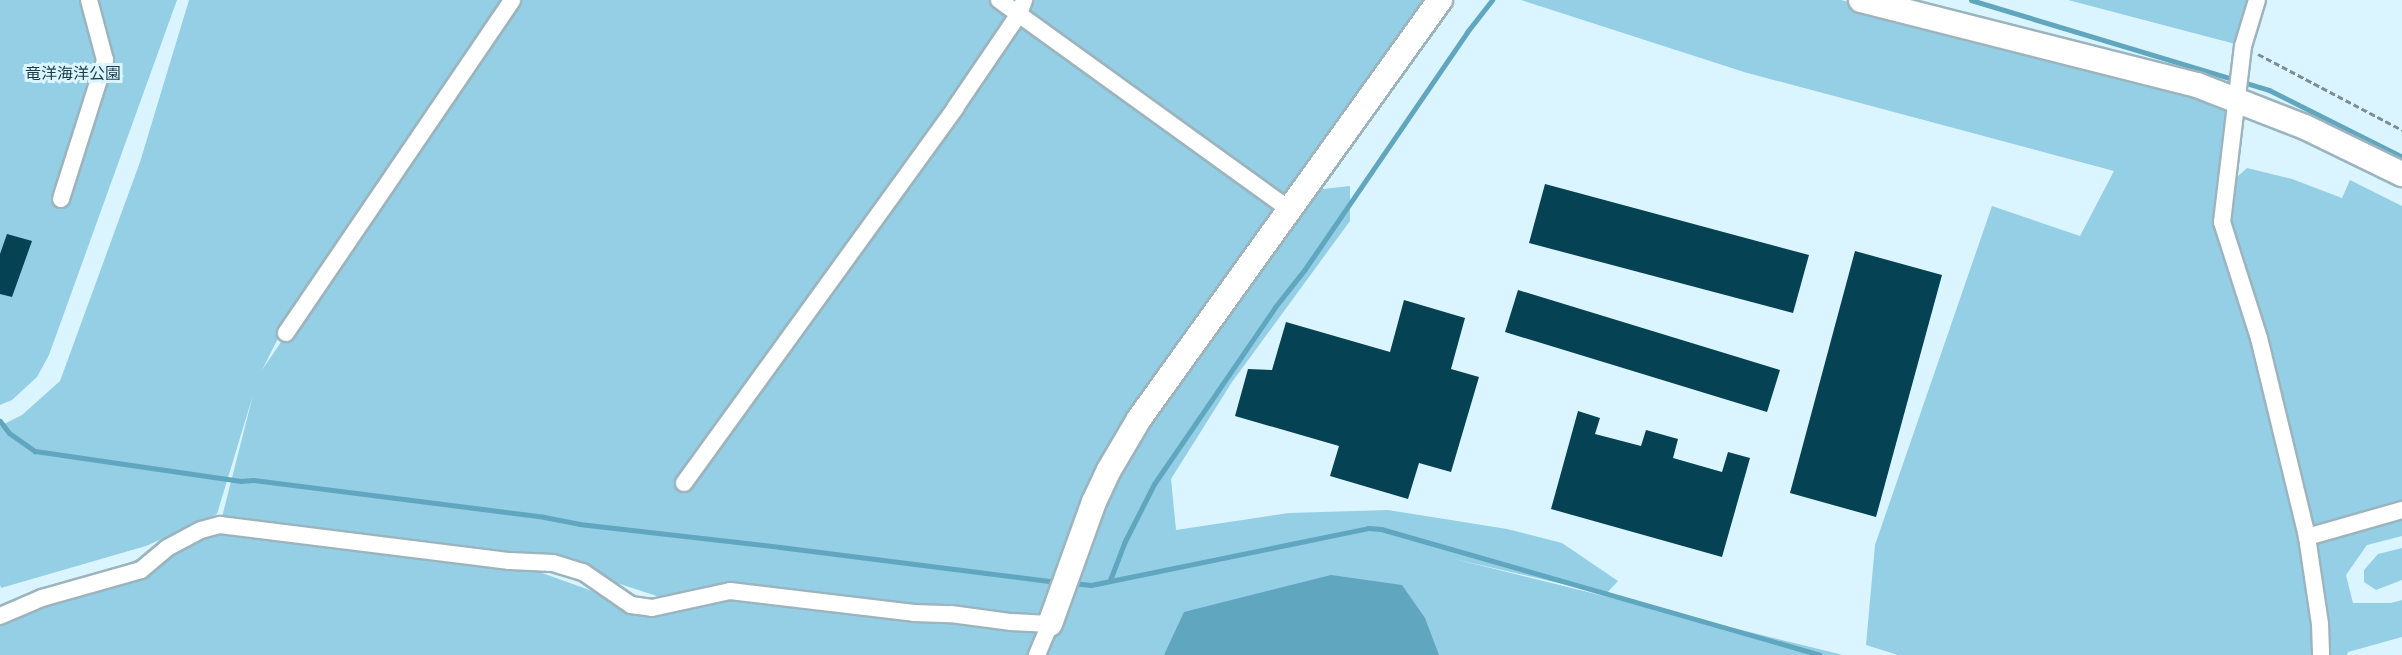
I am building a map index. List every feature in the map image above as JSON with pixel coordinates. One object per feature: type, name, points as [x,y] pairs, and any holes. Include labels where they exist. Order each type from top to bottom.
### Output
[{"type":"street","points":[[61,199],[105,60],[89,0]]},
{"type":"street","points":[[286,333],[512,0]]},
{"type":"street","points":[[999,0],[1021,7],[1290,210]]},
{"type":"street","points":[[1037,655],[1075,552],[1109,470],[1139,419],[1440,0]]},
{"type":"street","points":[[1861,0],[2186,82],[2305,127],[2402,174]]},
{"type":"street","points":[[2257,0],[2243,46],[2222,222],[2259,338],[2307,537],[2320,624],[2321,655]]},
{"type":"street","points":[[684,483],[955,108],[1021,7]]},
{"type":"street","points":[[2307,537],[2402,510]]},
{"type":"street","points":[[0,616],[42,598],[141,570],[167,548],[201,530],[220,525],[510,561],[553,563],[583,572],[631,605],[652,608],[730,591],[914,614],[951,614],[1011,622],[1050,624]]},
{"type":"path","points":[[2243,46],[2402,130]]},
{"type":"green space","name":"竜洋海洋公園","points":[[0,0],[177,0],[49,355],[37,377],[12,400],[0,405]]},
{"type":"green space","points":[[189,0],[513,0],[295,305],[262,370],[514,0],[1437,0],[1311,181],[1323,189],[1350,186],[1350,221],[1232,382],[1171,479],[1176,530],[1289,513],[1388,510],[1507,529],[1562,543],[1618,581],[1606,594],[1450,558],[1843,655],[0,655],[0,616],[220,525],[253,395],[217,514],[146,546],[1,588],[0,585],[0,426],[22,415],[60,381],[140,162]],"holes":[[[520,565],[583,572],[666,599],[631,605]]]},
{"type":"green space","points":[[1521,0],[1841,0],[2237,111],[2224,218],[2237,177],[2247,168],[2292,179],[2342,198],[2350,180],[2402,206],[2402,536],[2367,545],[2346,575],[2353,603],[2391,603],[2402,600],[2402,637],[2348,652],[2347,655],[1898,655],[1866,645],[1875,545],[1992,206],[2080,236],[2114,171],[1744,72]],"holes":[[[2225,228],[2257,303],[2269,378]]]},
{"type":"green space","points":[[2068,0],[2257,0],[2243,46]]},
{"type":"green space","points":[[2402,548],[2402,580],[2376,590],[2364,582],[2364,570],[2378,554]]},
{"type":"shaded area","points":[[1331,575],[1402,585],[1425,618],[1439,655],[1164,655],[1184,612]]},
{"type":"building","points":[[1545,184],[1809,255],[1793,313],[1529,243]]},
{"type":"building","points":[[7,234],[32,241],[12,297],[0,294],[0,254]]},
{"type":"building","points":[[1855,251],[1942,275],[1876,517],[1790,493]]},
{"type":"building","points":[[1518,290],[1780,370],[1767,412],[1505,332]]},
{"type":"building","points":[[1404,300],[1465,318],[1451,369],[1479,377],[1451,472],[1419,463],[1408,499],[1330,476],[1339,446],[1235,416],[1248,369],[1272,370],[1286,322],[1390,352]]},
{"type":"building","points":[[1578,411],[1600,418],[1595,434],[1641,446],[1646,430],[1678,439],[1673,458],[1722,472],[1728,452],[1750,458],[1722,557],[1551,509]]},
{"type":"waterway","points":[[1110,580],[1124,543],[1154,484],[1467,32],[1492,0]]},
{"type":"waterway","points":[[1971,0],[2269,90],[2402,157]]},
{"type":"waterway","points":[[0,421],[9,433],[35,451],[241,481],[253,480],[544,517],[579,524],[1057,582]]},
{"type":"waterway","points":[[1072,583],[1091,585],[1368,528],[1381,529],[1819,655]]}]
